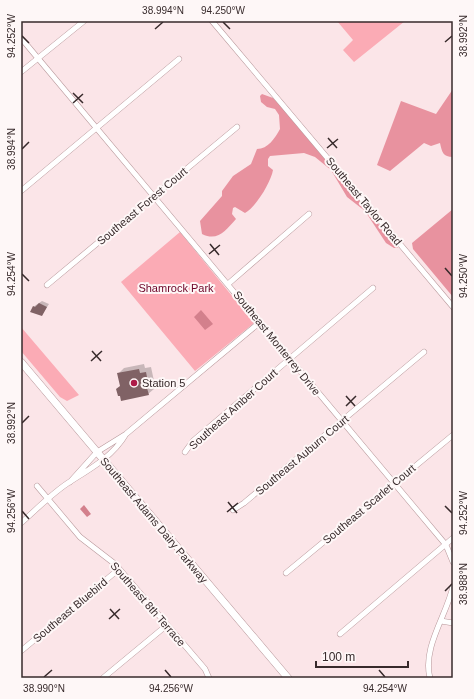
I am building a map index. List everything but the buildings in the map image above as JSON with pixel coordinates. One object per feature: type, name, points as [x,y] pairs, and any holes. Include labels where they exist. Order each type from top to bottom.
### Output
[{"type":"main road","name":"Southeast Adams Dairy Parkway","points":[[21,362],[288,678]]},
{"type":"street","points":[[21,72],[84,21]]},
{"type":"street","name":"Southeast Taylor Road","points":[[212,21],[453,307]]},
{"type":"street","name":"Southeast Monterrey Drive","points":[[21,38],[153,197],[228,284],[289,359],[446,544],[453,562]]},
{"type":"street","points":[[21,191],[179,59]]},
{"type":"street","name":"Southeast Forest Court","points":[[48,285],[237,127]]},
{"type":"street","points":[[228,284],[309,214]]},
{"type":"street","name":"Southeast Amber Court","points":[[185,452],[193,441],[372,288]]},
{"type":"street","points":[[21,523],[70,482],[97,452],[126,434],[259,323]]},
{"type":"street","name":"Southeast Auburn Court","points":[[234,510],[424,352]]},
{"type":"street","points":[[70,482],[85,474],[103,460],[120,445],[126,434]]},
{"type":"street","name":"Southeast Scarlet Court","points":[[286,573],[453,435]]},
{"type":"street","name":"Southeast 8th Terrace","points":[[37,486],[80,537],[119,569],[205,670],[209,678]]},
{"type":"street","points":[[340,634],[453,538]]},
{"type":"street","name":"Southeast Bluebird","points":[[21,650],[119,569]]},
{"type":"street","points":[[430,678],[429,664],[432,647],[453,586]]},
{"type":"street","points":[[441,621],[453,623]]},
{"type":"street","points":[[103,678],[167,625]]},
{"type":"green space","points":[[337,21],[405,21],[354,62],[343,50],[353,40]]},
{"type":"green space","name":"Shamrock Park","points":[[180,232],[254,323],[195,371],[121,282]]},
{"type":"green space","points":[[21,327],[79,395],[67,401],[60,397],[21,351]]},
{"type":"shaded area","points":[[453,89],[453,157],[445,155],[441,149],[440,143],[431,146],[424,143],[390,171],[377,165],[401,101],[436,114]]},
{"type":"shaded area","points":[[262,94],[273,98],[284,109],[398,248],[394,248],[386,243],[365,211],[347,197],[331,170],[315,157],[304,153],[270,156],[268,159],[268,166],[273,170],[272,175],[262,194],[254,205],[245,213],[235,207],[233,208],[232,214],[236,219],[221,234],[213,237],[202,234],[200,221],[222,196],[222,191],[233,176],[251,164],[257,149],[261,149],[268,145],[280,129],[279,115],[275,109],[267,107],[261,102],[260,96]]},
{"type":"shaded area","points":[[453,209],[453,297],[413,249],[412,243]]},
{"type":"shaded area","points":[[201,310],[213,324],[205,330],[194,317]]},
{"type":"shaded area","points":[[84,505],[91,514],[87,517],[80,509]]},
{"type":"place","name":"Station 5","points":[[134,383]]}]
